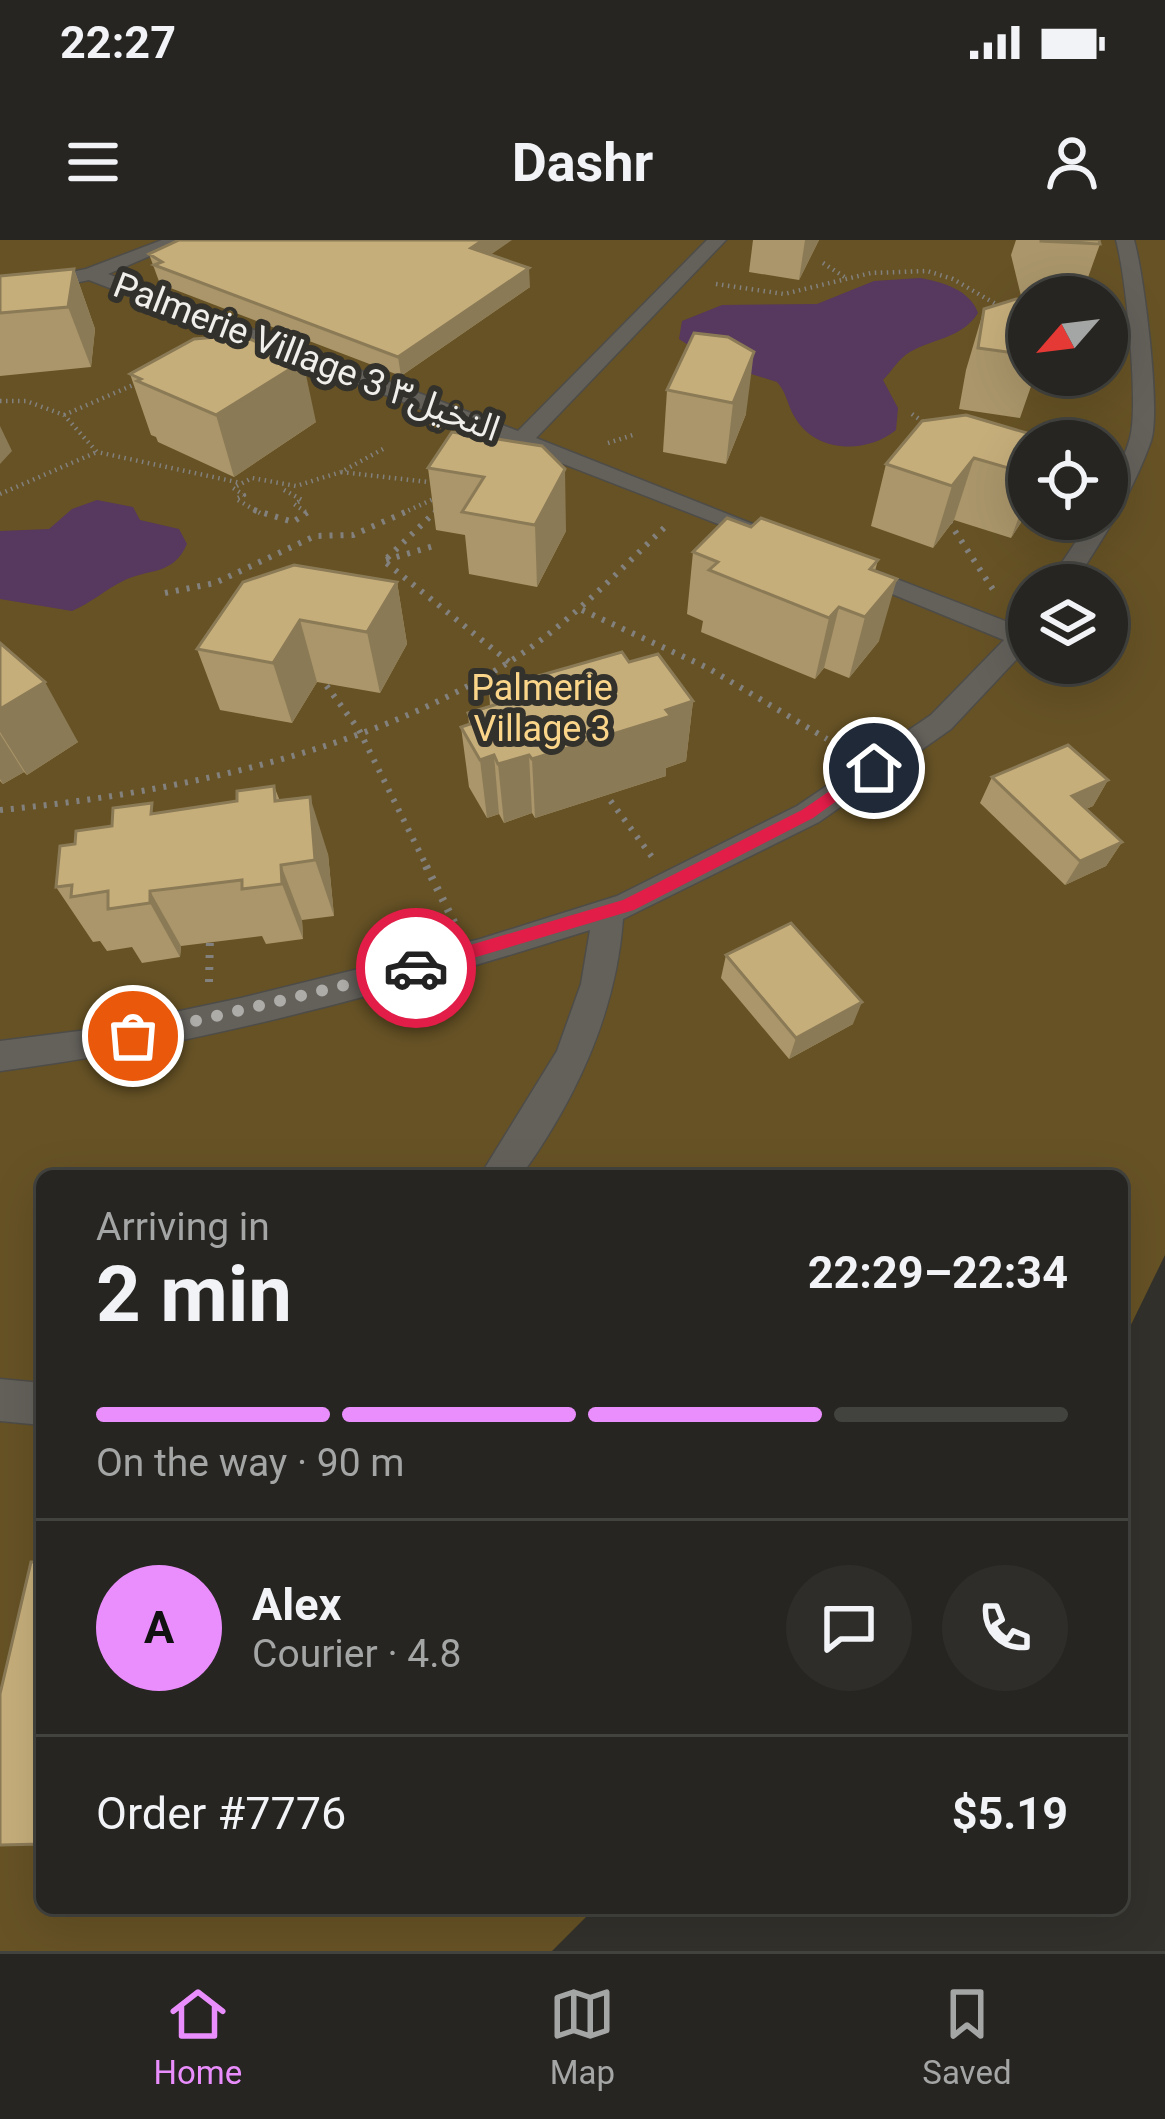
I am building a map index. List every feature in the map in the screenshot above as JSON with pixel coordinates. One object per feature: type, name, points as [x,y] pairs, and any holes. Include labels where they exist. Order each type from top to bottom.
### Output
[{"type":"street","name":"Palmerie Village 3 النخيل٣","points":[[0,292],[91,274],[178,240]]},
{"type":"street","name":"Palmerie Village 3 النخيل٣","points":[[523,438],[717,240]]},
{"type":"street","points":[[1125,240],[1136,280],[1142,436],[1128,466]]},
{"type":"street","name":"Palmerie Village 3 النخيل٣","points":[[91,274],[1008,627]]},
{"type":"street","points":[[0,1056],[95,1044],[208,1019],[470,954],[608,911],[808,814],[922,735],[1008,651]]},
{"type":"street","points":[[504,1170],[543,1118],[574,1060],[607,943],[608,911]]},
{"type":"street","points":[[0,1400],[36,1403]]},
{"type":"path","points":[[823,262],[847,279]]},
{"type":"path","points":[[699,280],[784,294],[847,279],[927,271],[1008,310]]},
{"type":"path","points":[[978,292],[995,286]]},
{"type":"path","points":[[64,415],[146,379]]},
{"type":"path","points":[[0,400],[26,401],[64,415],[97,452]]},
{"type":"path","points":[[912,414],[944,433]]},
{"type":"path","points":[[284,490],[310,485],[383,449]]},
{"type":"path","points":[[0,494],[97,452],[242,484]]},
{"type":"path","points":[[228,478],[238,468]]},
{"type":"path","points":[[341,472],[442,483]]},
{"type":"path","points":[[252,478],[284,490],[302,500],[294,504],[308,512],[293,522],[278,514],[269,518],[236,499],[244,495],[233,488],[252,478]]},
{"type":"path","points":[[165,593],[215,583],[315,536],[353,535],[446,497],[384,560]]},
{"type":"path","points":[[0,810],[108,796],[217,773],[447,698],[509,662],[582,610],[690,504]]},
{"type":"path","points":[[949,522],[1008,608]]},
{"type":"path","points":[[384,560],[437,545]]},
{"type":"path","points":[[384,560],[509,662]]},
{"type":"path","points":[[582,610],[678,650],[756,691],[827,739]]},
{"type":"path","points":[[320,677],[359,730],[470,954]]},
{"type":"path","points":[[604,792],[671,883]]},
{"type":"path","points":[[208,1019],[210,917]]},
{"type":"green space","name":"Palmerie Village 3","points":[[0,240],[1165,240],[1165,1255],[1128,1331],[1128,1170],[36,1170],[36,1914],[589,1914],[552,1951],[0,1951]]},
{"type":"shaded area","points":[[920,278],[962,293],[978,313],[956,333],[906,355],[883,380],[898,408],[896,430],[871,443],[842,446],[815,438],[794,416],[777,382],[716,363],[679,339],[682,321],[722,305],[817,304],[874,281]]},
{"type":"shaded area","points":[[97,500],[133,507],[140,520],[179,529],[187,544],[167,566],[123,581],[72,611],[0,599],[0,531],[49,529],[72,509]]},
{"type":"building","points":[[179,240],[483,240],[471,248],[529,268],[398,357],[154,265],[162,262],[149,254]]},
{"type":"building","points":[[1099,240],[1100,244],[1041,241]]},
{"type":"building","points":[[74,269],[68,307],[0,313],[0,276]]},
{"type":"building","points":[[1008,302],[1008,352],[978,348],[984,309]]},
{"type":"building","points":[[694,333],[728,337],[754,352],[733,403],[667,390]]},
{"type":"building","points":[[240,335],[303,361],[216,415],[130,374],[194,339]]},
{"type":"building","points":[[966,415],[1008,427],[1008,468],[974,458],[952,486],[886,464],[922,421]]},
{"type":"building","points":[[452,432],[542,446],[565,469],[535,525],[462,512],[484,477],[428,468]]},
{"type":"building","points":[[727,518],[751,527],[761,518],[878,560],[870,569],[897,579],[865,617],[839,607],[829,618],[709,570],[718,562],[693,552]]},
{"type":"building","points":[[294,565],[397,582],[367,632],[300,620],[273,663],[197,649],[243,582]]},
{"type":"building","points":[[0,643],[45,682],[0,709]]},
{"type":"building","points":[[622,652],[629,662],[658,654],[693,701],[666,710],[671,716],[532,759],[529,755],[498,764],[494,755],[480,760],[461,727],[473,723],[468,713],[498,704],[489,690]]},
{"type":"building","points":[[1068,745],[1108,780],[1072,796],[1122,842],[1080,861],[992,777]]},
{"type":"building","points":[[274,786],[275,801],[310,797],[315,860],[281,865],[282,884],[242,889],[242,880],[150,891],[150,903],[108,909],[108,891],[71,897],[72,885],[56,887],[60,846],[75,844],[76,831],[112,826],[113,808],[152,803],[151,814],[237,801],[237,791]]},
{"type":"building","points":[[791,923],[862,1002],[796,1038],[726,955]]},
{"type":"building","points":[[31,1562],[36,1562],[36,1844],[0,1845],[0,1694]]},
{"type":"way so far","points":[[133,1036],[416,968]]},
{"type":"route","points":[[416,968],[628,905],[808,814],[874,768]]}]
